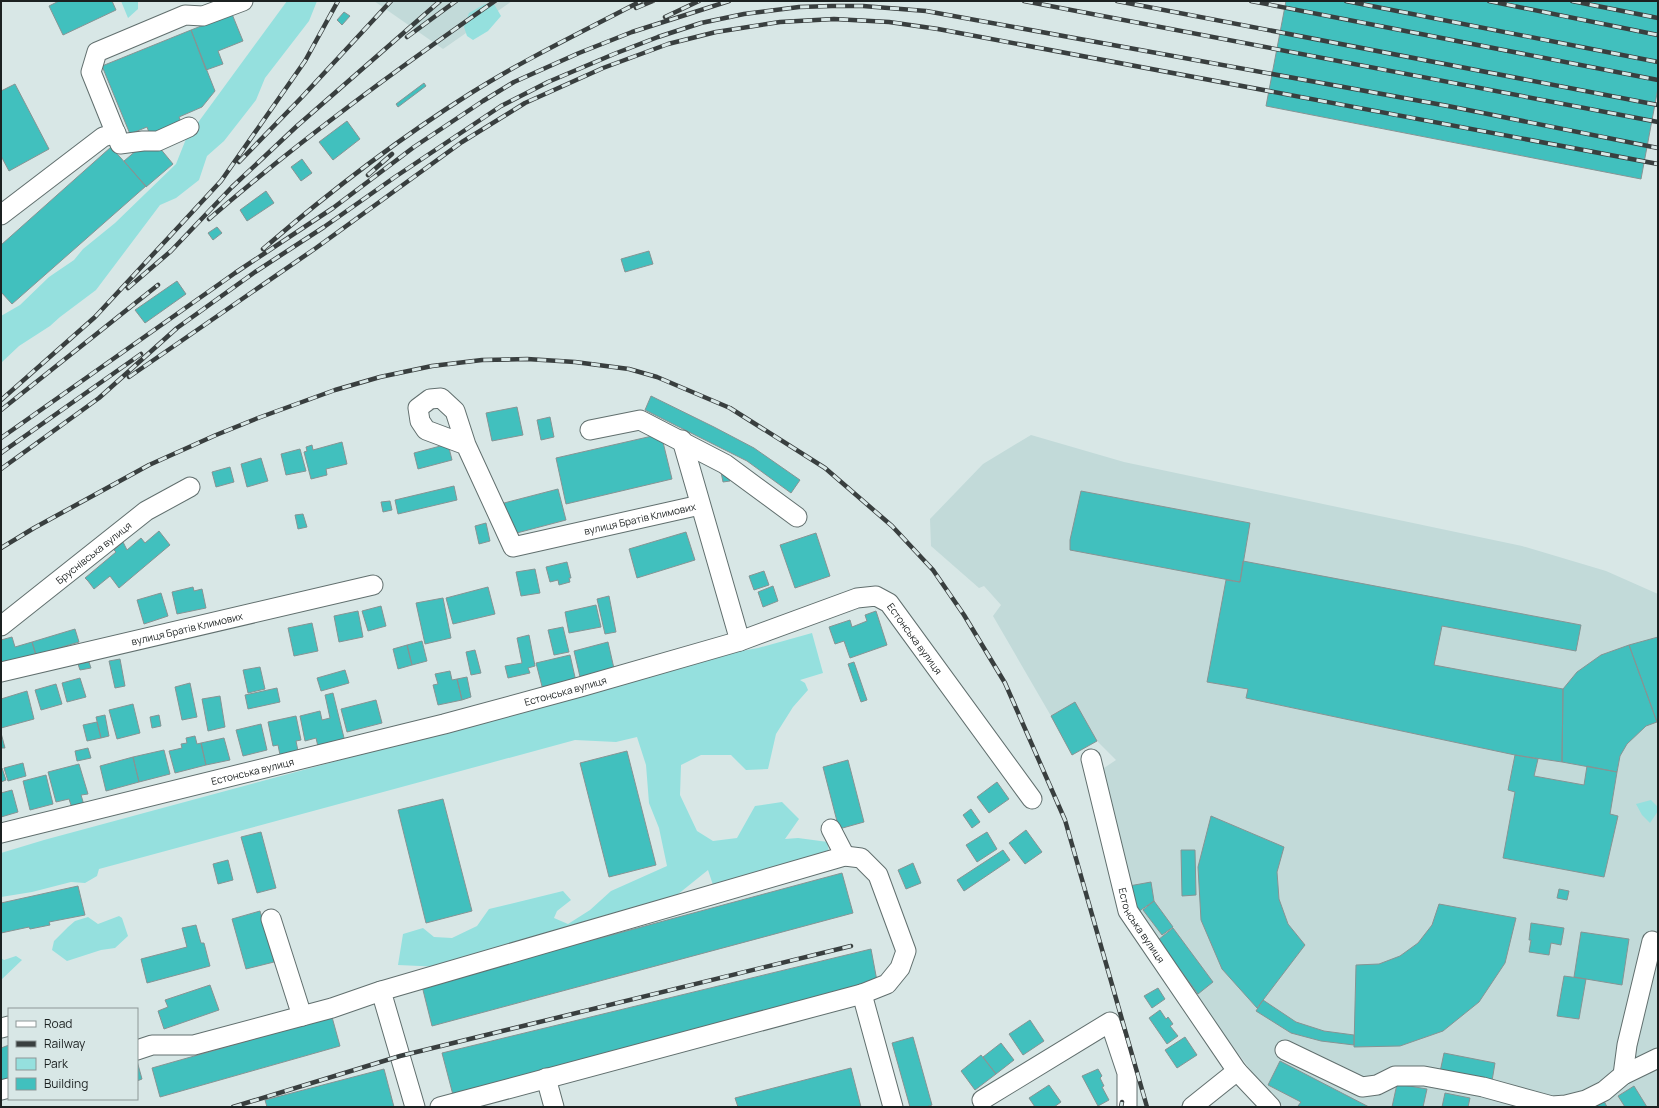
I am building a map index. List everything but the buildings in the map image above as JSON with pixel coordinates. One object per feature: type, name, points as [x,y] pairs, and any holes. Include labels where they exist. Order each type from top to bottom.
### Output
[{"type":"street","points":[[189,127],[158,141],[143,140],[120,144],[91,72],[97,52],[185,15],[204,16],[243,1]]},
{"type":"street","points":[[1,215],[103,137],[116,133]]},
{"type":"street","points":[[590,430],[640,420],[682,440],[725,464],[798,517]]},
{"type":"street","points":[[682,440],[700,505]]},
{"type":"street","name":"вулиця Братів Климових","points":[[466,445],[513,547],[700,505],[740,640]]},
{"type":"street","name":"Бруснівська вулиця","points":[[1,626],[146,511],[190,487]]},
{"type":"street","name":"вулиця Братів Климових","points":[[1,672],[373,585]]},
{"type":"street","name":"Естонська вулиця","points":[[1,833],[444,724],[580,687],[740,640],[857,598],[876,596],[889,603],[1032,799]]},
{"type":"street","name":"Естонська вулиця","points":[[1091,759],[1128,911],[1237,1071],[1271,1107]]},
{"type":"street","points":[[831,829],[845,856]]},
{"type":"street","points":[[138,1050],[152,1045],[194,1045],[332,1008],[381,991],[845,856],[861,858],[878,875],[906,951],[900,968],[887,984],[862,994],[440,1107]]},
{"type":"street","points":[[271,919],[302,1016]]},
{"type":"street","points":[[1623,1075],[1627,1045],[1652,941]]},
{"type":"street","points":[[381,991],[415,1107]]},
{"type":"street","points":[[862,994],[893,1107]]},
{"type":"street","points":[[982,1100],[1110,1022],[1127,1073],[1127,1107]]},
{"type":"street","points":[[1284,1050],[1362,1087],[1377,1085],[1395,1076],[1424,1076],[1483,1087],[1552,1106],[1566,1105],[1586,1100],[1604,1091],[1623,1075],[1658,1058]]},
{"type":"street","points":[[1192,1107],[1237,1071]]},
{"type":"street","points":[[546,1078],[554,1107]]},
{"type":"shaded area","points":[[374,1],[512,1],[443,49]]},
{"type":"shaded area","points":[[1031,435],[1124,462],[1522,546],[1606,571],[1658,594],[1658,1107],[1285,1107],[1272,1099],[1135,914],[1101,770],[1116,760],[1097,741],[1075,703],[1051,716],[993,616],[1001,605],[984,586],[979,588],[931,546],[930,519],[983,464]]},
{"type":"green space","points":[[121,1],[138,1],[138,9],[128,18]]},
{"type":"green space","points":[[287,1],[317,1],[309,21],[265,78],[256,100],[224,141],[207,156],[199,180],[176,198],[160,205],[96,290],[50,326],[19,346],[1,363],[1,316],[20,305],[49,277],[74,260],[83,249],[115,223],[176,164],[186,139]]},
{"type":"green space","points":[[485,4],[494,4],[501,16],[488,31],[473,40],[467,36],[464,27],[469,13]]},
{"type":"green space","points":[[812,633],[823,673],[800,680],[805,683],[808,690],[793,707],[776,734],[768,769],[746,770],[731,755],[701,755],[681,765],[680,795],[697,831],[713,841],[737,838],[755,806],[782,802],[799,819],[785,839],[798,838],[828,842],[829,858],[714,888],[708,870],[667,903],[442,967],[398,965],[403,934],[423,928],[434,937],[452,938],[477,926],[489,909],[563,891],[571,900],[557,911],[554,918],[568,924],[590,910],[611,891],[667,866],[659,828],[649,803],[646,765],[637,737],[616,742],[575,740],[99,869],[97,876],[85,883],[71,882],[32,892],[1,897],[1,853],[44,840],[685,667],[698,659],[758,648]]},
{"type":"green space","points":[[1651,800],[1658,807],[1658,811],[1650,823],[1642,815],[1636,804]]},
{"type":"green space","points":[[119,916],[122,918],[128,936],[115,948],[101,950],[67,961],[52,950],[54,941],[75,921],[88,917],[98,924]]},
{"type":"green space","points":[[16,956],[22,960],[1,980],[1,958],[4,960]]},
{"type":"railway","points":[[1,400],[95,317],[221,181],[305,61],[338,1]]},
{"type":"railway","points":[[239,162],[391,1]]},
{"type":"railway","points":[[128,288],[171,251],[232,187],[297,126],[440,1]]},
{"type":"railway","points":[[407,37],[456,1]]},
{"type":"railway","points":[[209,219],[278,161],[349,106],[495,1]]},
{"type":"railway","points":[[263,249],[364,167],[471,93],[512,68],[641,1]]},
{"type":"railway","points":[[636,8],[653,1]]},
{"type":"railway","points":[[665,17],[699,1]]},
{"type":"railway","points":[[1,438],[235,273],[333,208],[414,147],[514,82],[579,53],[632,32],[729,1]]},
{"type":"railway","points":[[1024,1],[1658,122]]},
{"type":"railway","points":[[1117,1],[1658,105]]},
{"type":"railway","points":[[1251,1],[1658,80]]},
{"type":"railway","points":[[1346,1],[1658,62]]},
{"type":"railway","points":[[1489,1],[1658,35]]},
{"type":"railway","points":[[1572,1],[1658,18]]},
{"type":"railway","points":[[1,469],[99,398],[177,328],[255,272],[324,227],[395,177],[501,106],[548,82],[658,37],[701,23],[744,14],[799,7],[832,6],[863,6],[926,11],[1448,106],[1658,148]]},
{"type":"railway","points":[[129,377],[316,248],[462,142],[525,103],[603,68],[668,44],[716,32],[780,22],[834,19],[889,22],[938,29],[1658,164]]},
{"type":"railway","points":[[368,175],[392,154]]},
{"type":"railway","points":[[1,410],[158,285]]},
{"type":"railway","points":[[1,453],[141,354]]},
{"type":"railway","points":[[1,548],[34,528],[149,465],[216,435],[335,390],[380,377],[432,366],[482,360],[527,359],[575,362],[629,369],[657,377],[730,408],[825,468],[892,526],[933,570],[964,615],[1005,683],[1065,820],[1147,1107]]},
{"type":"railway","points":[[233,1107],[400,1056],[851,946]]},
{"type":"railway","points":[[1121,1107],[1122,1102]]}]
